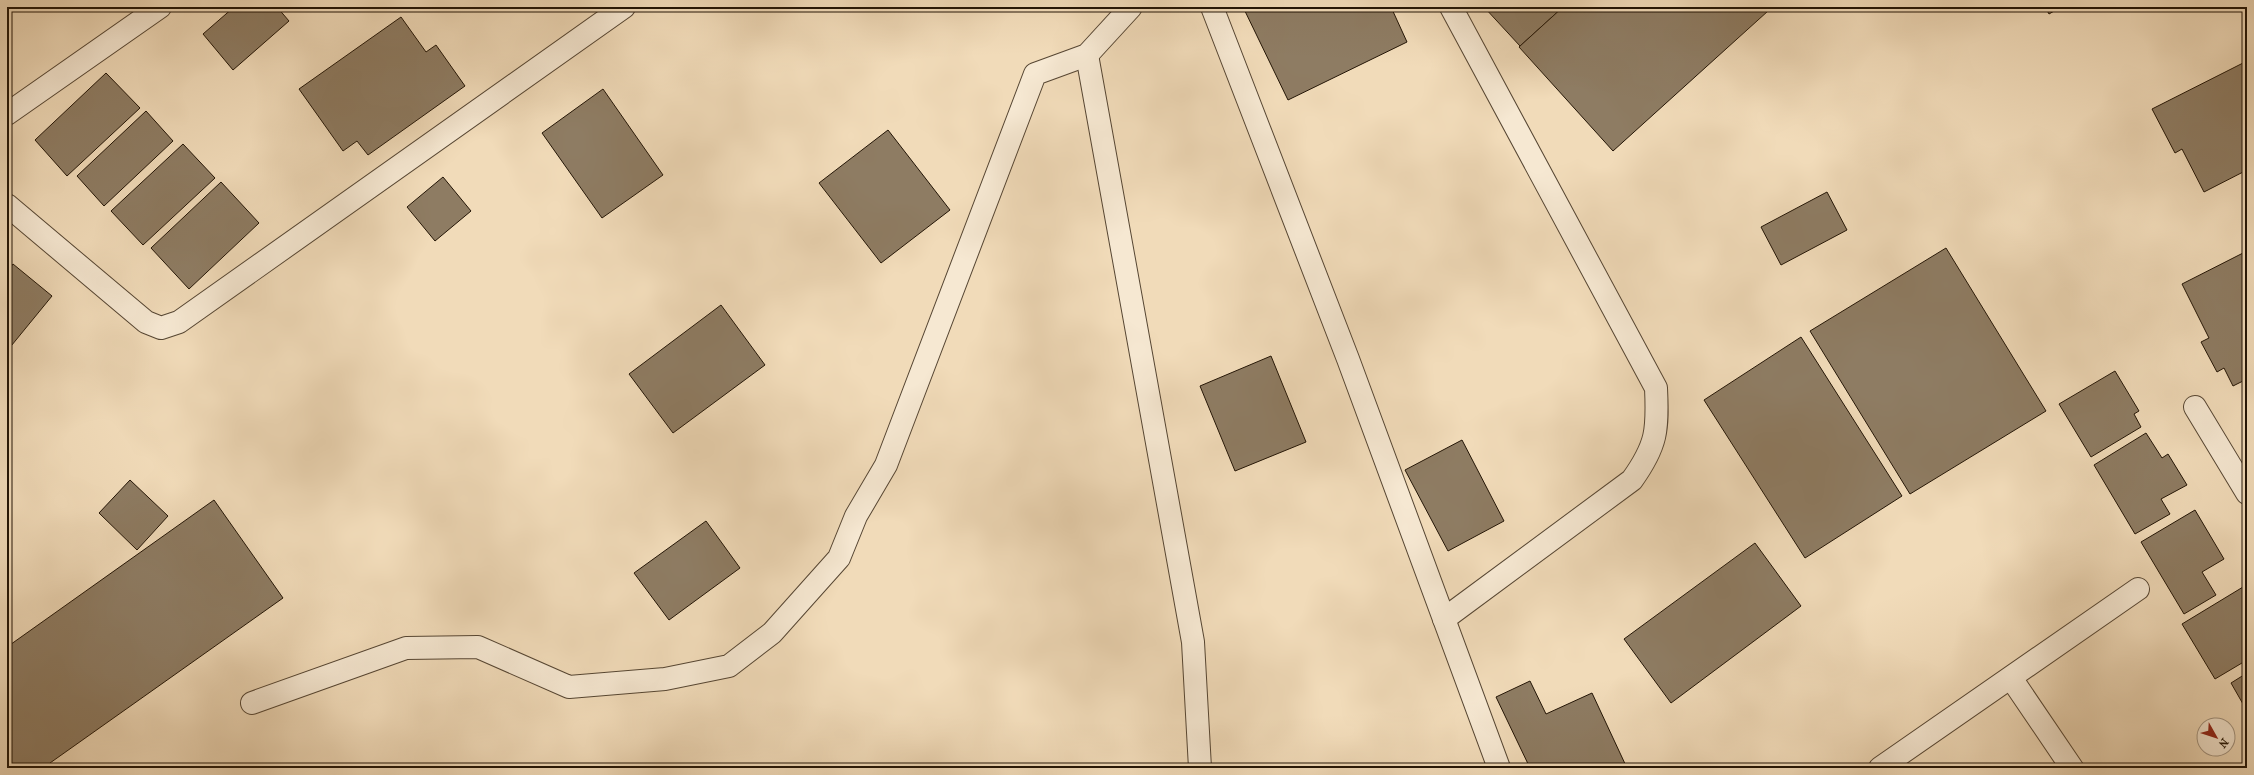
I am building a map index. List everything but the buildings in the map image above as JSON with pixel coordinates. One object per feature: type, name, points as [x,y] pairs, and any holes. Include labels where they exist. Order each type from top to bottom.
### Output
[{"type":"street","points":[[7,114],[160,7]]},
{"type":"street","points":[[7,205],[146,322],[161,328],[179,322],[624,7]]},
{"type":"street","points":[[252,703],[406,648],[478,647],[569,687],[665,679],[729,666],[772,633],[839,558],[856,516],[886,465],[1035,74],[1086,55],[1131,7]]},
{"type":"street","points":[[1212,7],[1348,359],[1499,768]]},
{"type":"street","points":[[1444,619],[1632,480],[1647,459],[1656,437],[1657,413],[1656,388],[1451,7]]},
{"type":"street","points":[[1086,55],[1193,642],[1200,768]]},
{"type":"street","points":[[2195,407],[2247,493]]},
{"type":"street","points":[[1880,768],[2138,589]]},
{"type":"street","points":[[2011,678],[2072,768]]}]
